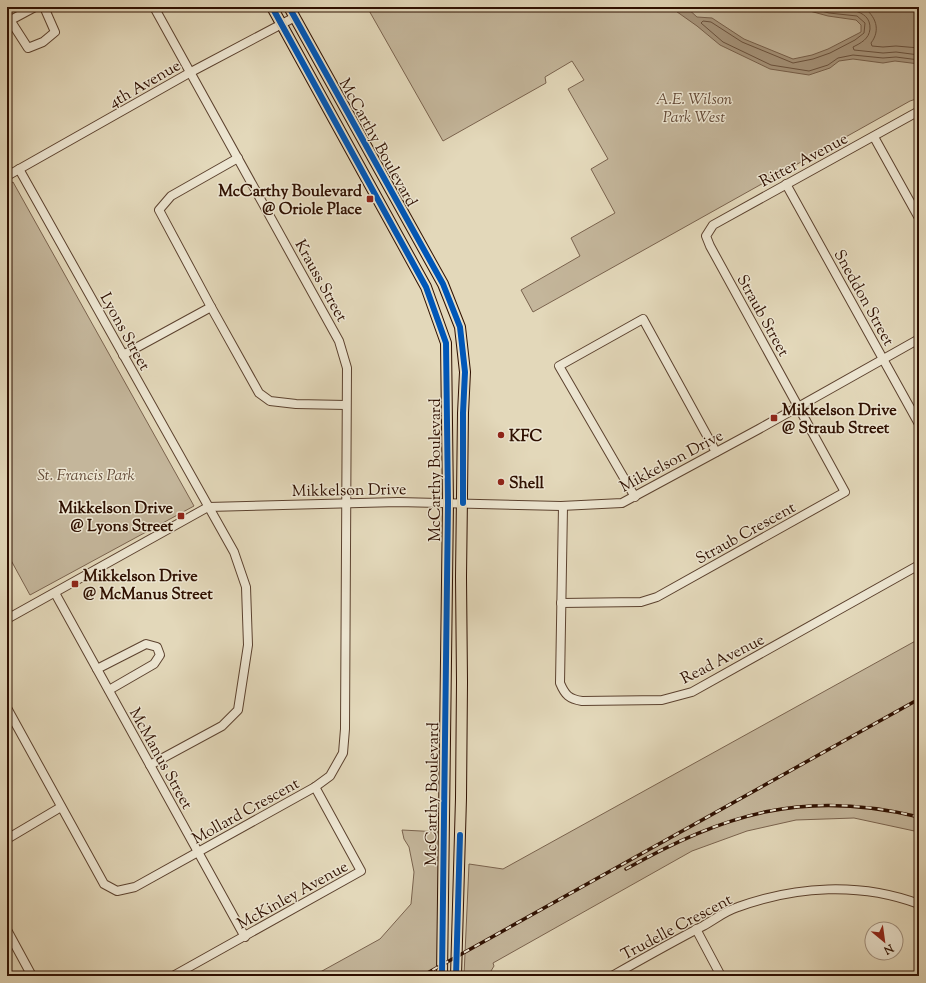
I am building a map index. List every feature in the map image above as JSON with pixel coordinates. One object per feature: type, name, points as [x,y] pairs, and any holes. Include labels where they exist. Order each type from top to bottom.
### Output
[{"type":"main road","name":"McCarthy Boulevard","points":[[272,7],[426,287],[446,343],[448,503],[442,976]]},
{"type":"main road","name":"McCarthy Boulevard","points":[[290,7],[443,284],[460,327],[465,372],[461,576],[461,798],[456,976]]},
{"type":"street","points":[[34,7],[9,21],[28,48],[43,42],[55,32],[44,7]]},
{"type":"street","name":"Krauss Street","points":[[154,7],[340,341],[347,368],[346,502]]},
{"type":"street","name":"4th Avenue","points":[[7,176],[191,72],[295,17]]},
{"type":"street","name":"Ritter Avenue","points":[[706,236],[713,225],[919,111]]},
{"type":"street","points":[[874,137],[919,218]]},
{"type":"street","points":[[238,158],[171,196],[159,210],[259,393],[270,401],[296,404],[346,405]]},
{"type":"street","name":"Lyons Street","points":[[19,169],[234,552],[246,587],[248,645],[238,710],[222,726],[150,765]]},
{"type":"street","name":"Sneddon Street","points":[[786,184],[919,424]]},
{"type":"street","name":"Straub Street","points":[[706,236],[710,246],[799,407]]},
{"type":"street","points":[[123,354],[211,307]]},
{"type":"street","points":[[635,497],[559,366],[637,322],[643,319],[716,452]]},
{"type":"street","name":"Mikkelson Drive","points":[[7,619],[208,506],[346,502],[563,506],[622,503],[799,407],[919,339]]},
{"type":"street","name":"Straub Crescent","points":[[562,603],[641,602],[657,597],[845,492],[799,407]]},
{"type":"street","name":"Mollard Crescent","points":[[7,708],[104,884],[117,891],[135,887],[315,787],[330,776],[342,752],[345,730],[346,502]]},
{"type":"street","name":"Read Avenue","points":[[563,506],[560,683],[564,691],[571,699],[582,701],[662,700],[692,692],[919,565]]},
{"type":"street","name":"McManus Street","points":[[55,593],[245,937]]},
{"type":"street","points":[[97,670],[146,644],[157,647],[160,655],[154,664],[109,690]]},
{"type":"street","name":"McKinley Avenue","points":[[173,976],[361,872],[315,787]]},
{"type":"street","points":[[7,839],[61,807]]},
{"type":"street","name":"Trudelle Crescent","points":[[612,976],[736,908],[778,895],[813,890],[848,889],[881,893],[919,904]]},
{"type":"street","points":[[696,929],[721,976]]},
{"type":"street","points":[[7,930],[32,976]]},
{"type":"green space","name":"A.E. Wilson Park West","points":[[367,7],[919,7],[919,98],[910,101],[533,312],[521,290],[580,256],[571,238],[615,213],[591,169],[608,159],[568,89],[584,80],[572,61],[545,77],[546,83],[443,141]]},
{"type":"green space","name":"St. Francis Park","points":[[13,182],[194,506],[30,595],[7,553],[7,185]]},
{"type":"green space","points":[[919,639],[919,832],[854,818],[796,820],[747,831],[692,851],[493,963],[494,966],[488,976],[464,976],[469,864],[503,869]]},
{"type":"green space","points":[[402,830],[440,832],[438,976],[313,976],[380,939],[411,904],[414,872],[409,847],[404,839]]},
{"type":"water","points":[[671,7],[686,7],[697,17],[712,18],[744,39],[793,59],[812,55],[828,49],[861,32],[861,25],[856,20],[828,16],[795,7],[919,7],[919,64],[895,61],[883,63],[853,59],[839,61],[830,68],[809,75],[770,69],[720,45]]},
{"type":"railway","points":[[422,976],[919,699]]},
{"type":"railway","points":[[626,869],[698,833],[733,821],[767,812],[803,806],[839,805],[878,809],[919,817]]},
{"type":"cycle path","points":[[272,7],[426,287],[446,343],[448,503],[442,976]]},
{"type":"cycle path","points":[[289,7],[443,284],[460,327],[465,372],[463,413],[463,503]]},
{"type":"cycle path","points":[[456,976],[460,835]]},
{"type":"place","name":"McCarthy Boulevard @ Oriole Place","points":[[370,199]]},
{"type":"place","name":"Mikkelson Drive @ Straub Street","points":[[774,418]]},
{"type":"place","name":"KFC","points":[[501,435]]},
{"type":"place","name":"Shell","points":[[501,482]]},
{"type":"place","name":"Mikkelson Drive @ Lyons Street","points":[[181,516]]},
{"type":"place","name":"Mikkelson Drive @ McManus Street","points":[[75,584]]}]
